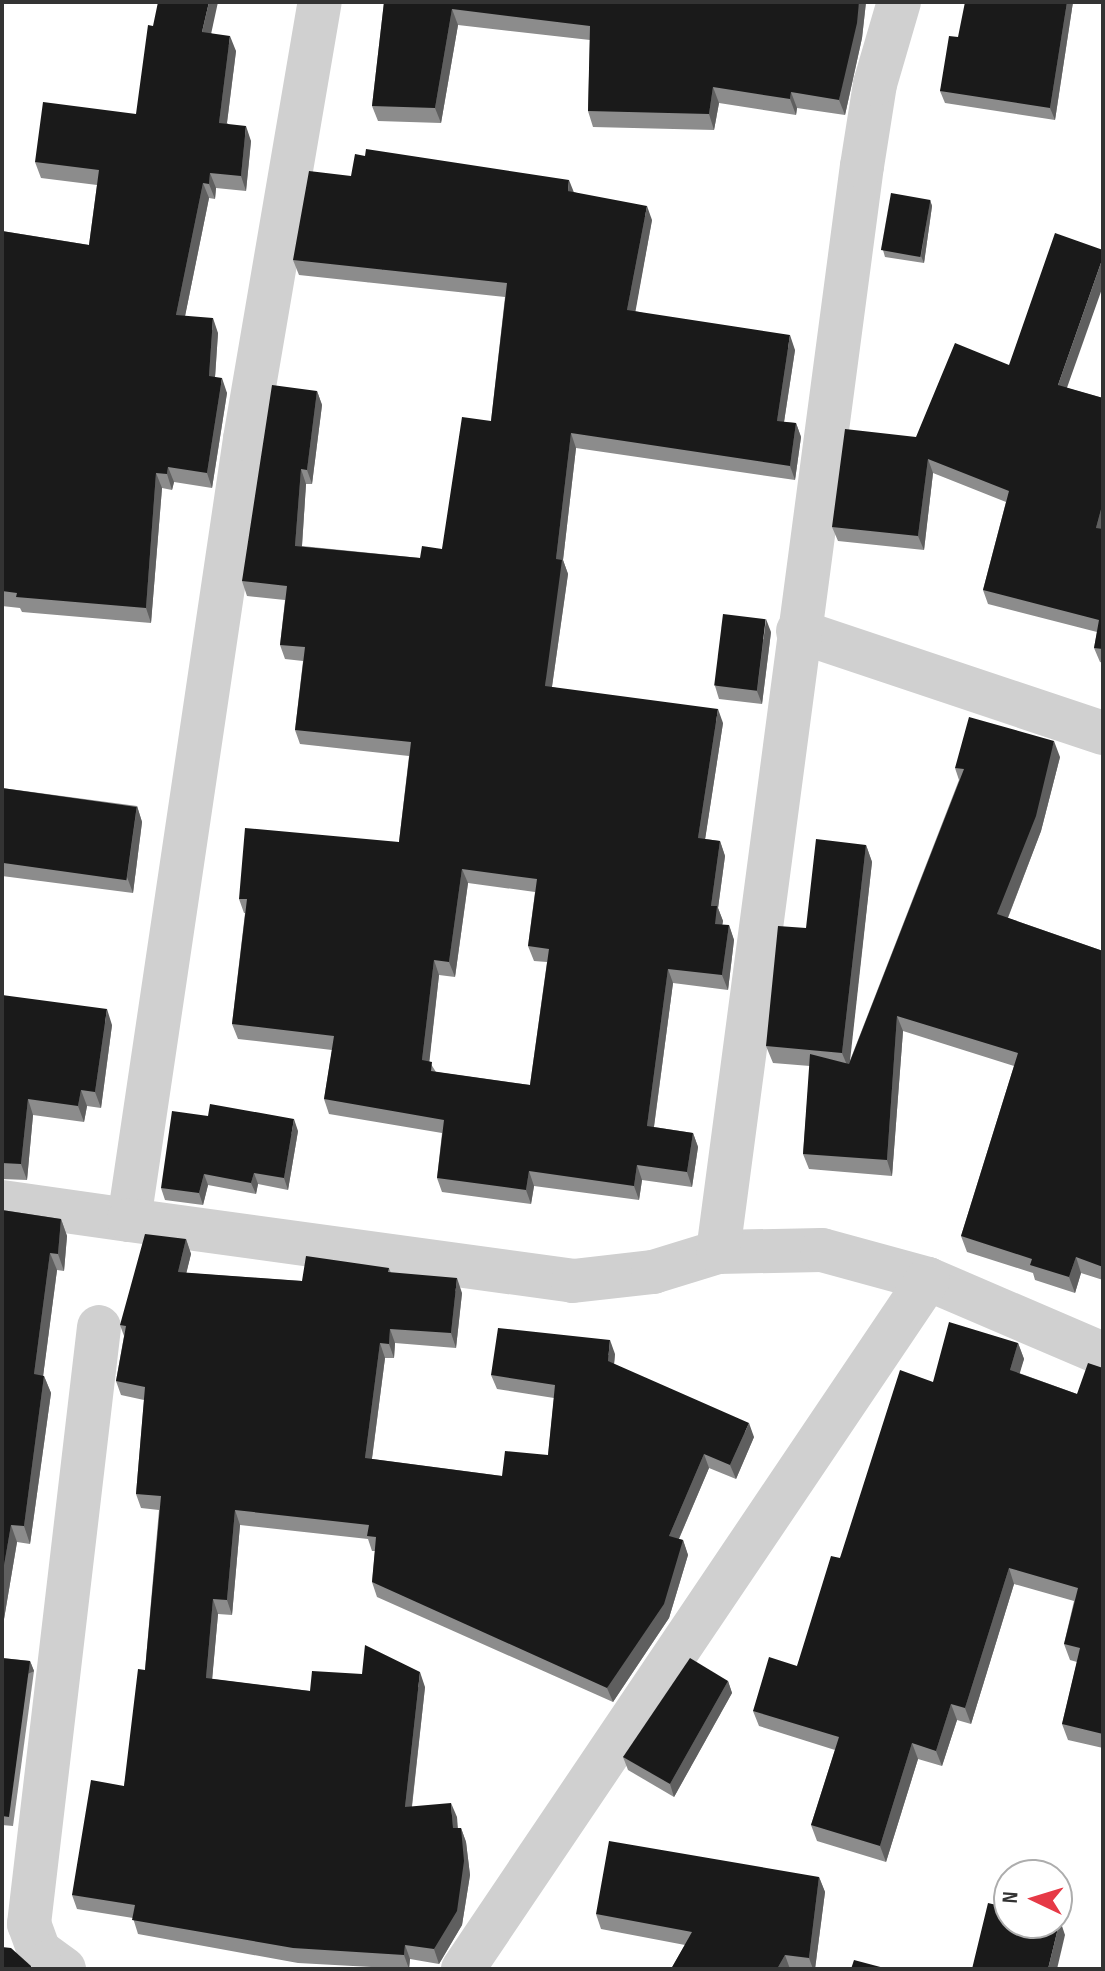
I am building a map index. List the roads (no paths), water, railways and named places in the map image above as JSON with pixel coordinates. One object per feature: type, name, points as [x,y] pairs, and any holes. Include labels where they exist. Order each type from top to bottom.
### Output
[{"type":"street","points":[[129,1220],[245,439],[320,2]]},
{"type":"street","points":[[718,1252],[862,166],[875,84],[899,2]]},
{"type":"street","points":[[798,631],[1103,733]]},
{"type":"street","points":[[2,1202],[573,1281],[653,1272],[718,1252],[822,1250],[928,1279],[1103,1354]]},
{"type":"street","points":[[463,1969],[928,1279]]},
{"type":"street","points":[[64,1969],[39,1951],[29,1924],[99,1327]]}]
